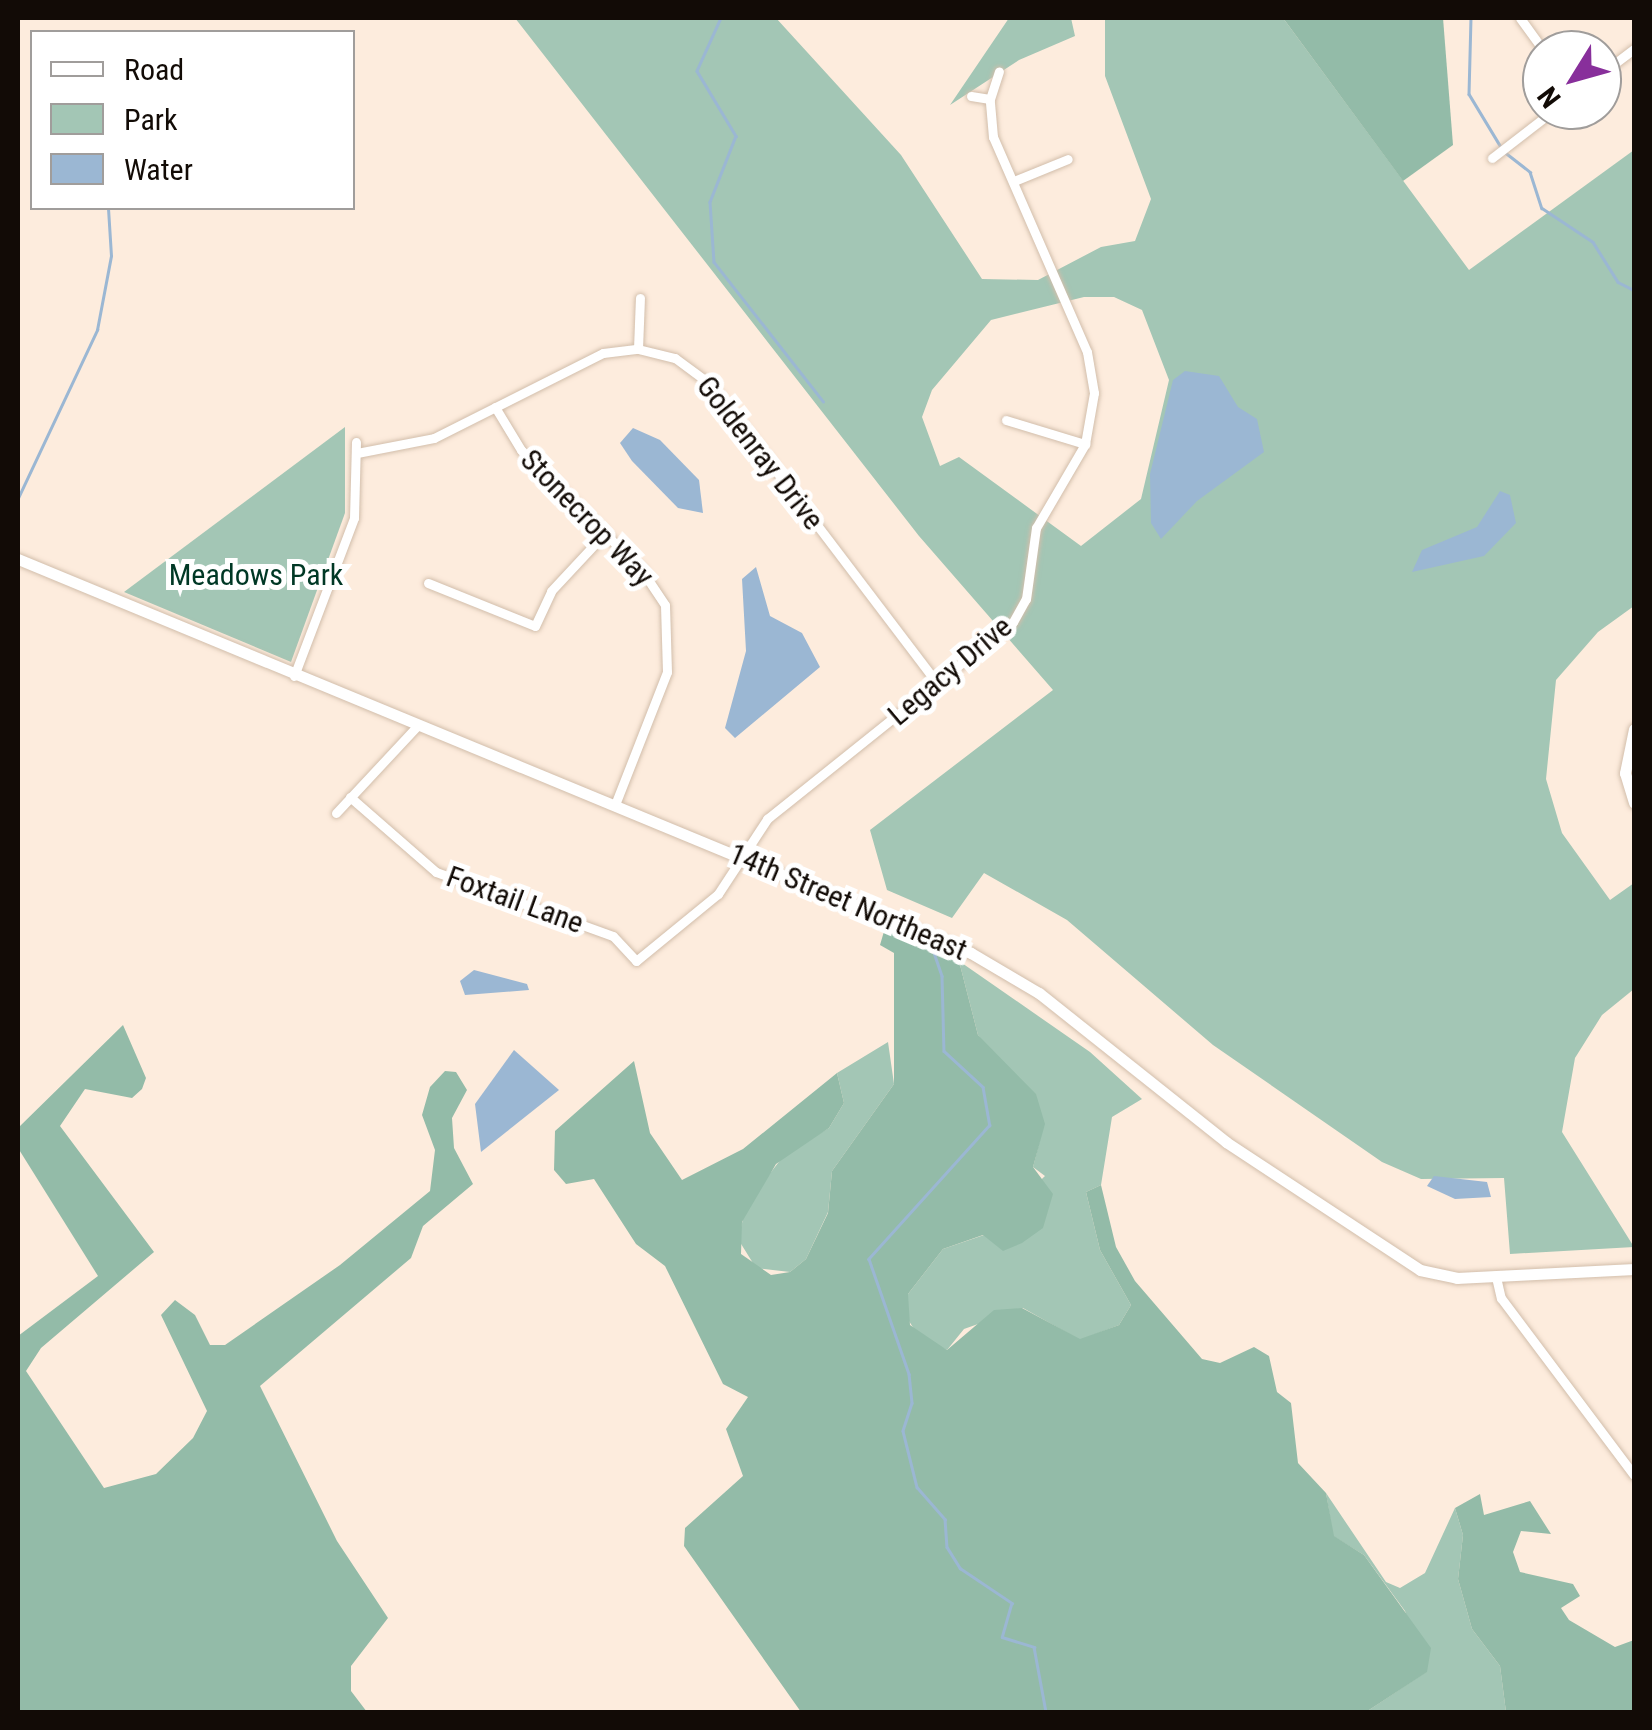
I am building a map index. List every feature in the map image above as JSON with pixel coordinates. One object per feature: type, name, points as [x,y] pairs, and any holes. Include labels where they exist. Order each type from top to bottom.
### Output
[{"type":"street","name":"Legacy Drive","points":[[636,961],[711,902],[766,819],[1020,613],[1040,514],[1085,444],[1094,412],[1091,366],[994,138],[990,99],[999,71]]},
{"type":"street","points":[[971,96],[990,99]]},
{"type":"street","points":[[1492,158],[1528,130]]},
{"type":"street","points":[[1014,181],[1068,159]]},
{"type":"street","points":[[294,676],[352,524],[357,448],[416,445],[603,353],[638,349],[640,298]]},
{"type":"street","name":"Goldenray Drive","points":[[638,349],[675,358],[710,384],[936,683]]},
{"type":"street","name":"Stonecrop Way","points":[[495,407],[521,450],[651,580],[671,633],[667,672],[616,802]]},
{"type":"street","points":[[1006,420],[1085,444]]},
{"type":"street","points":[[428,583],[535,626],[551,590],[605,533]]},
{"type":"street","name":"14th Street Northeast","points":[[18,559],[294,676],[616,802],[743,859],[937,936],[1014,977],[1226,1142],[1402,1261],[1457,1278],[1634,1269]]},
{"type":"street","points":[[336,813],[418,725]]},
{"type":"street","points":[[1634,729],[1626,773],[1634,804]]},
{"type":"street","name":"Foxtail Lane","points":[[350,798],[436,872],[613,936],[636,961]]},
{"type":"street","points":[[1496,1277],[1501,1298],[1634,1475]]},
{"type":"green space","points":[[515,18],[776,18],[901,155],[982,279],[1038,280],[1101,247],[1135,241],[1151,199],[1105,76],[1105,18],[1283,18],[1469,270],[1634,150],[1634,606],[1598,632],[1556,680],[1546,779],[1562,833],[1610,900],[1634,883],[1634,989],[1602,1015],[1575,1058],[1562,1132],[1634,1247],[1510,1254],[1504,1178],[1421,1179],[1382,1162],[1213,1045],[1067,920],[984,873],[952,918],[887,890],[870,830],[1053,690],[919,536]],"holes":[[[1084,297],[1114,297],[1142,310],[1169,380],[1141,499],[1081,546],[959,457],[940,466],[922,417],[932,390],[991,320]]]},
{"type":"green space","points":[[1009,18],[1071,18],[1075,36],[1019,60],[950,105]]},
{"type":"green space","points":[[1283,18],[1443,18],[1453,145],[1403,181]]},
{"type":"green space","name":"Meadows Park","points":[[345,427],[345,513],[291,662],[124,592]]},
{"type":"green space","points":[[885,928],[959,961],[978,1035],[1036,1094],[1045,1124],[1033,1167],[1053,1194],[1043,1228],[1022,1243],[1003,1251],[983,1235],[943,1249],[908,1294],[910,1325],[947,1350],[994,1310],[1022,1308],[1080,1339],[1119,1325],[1131,1305],[1100,1250],[1086,1192],[1101,1185],[1116,1247],[1135,1281],[1202,1359],[1220,1363],[1254,1347],[1269,1356],[1277,1392],[1291,1403],[1298,1463],[1326,1493],[1334,1536],[1364,1555],[1431,1648],[1427,1672],[1366,1712],[801,1712],[684,1546],[685,1528],[743,1476],[726,1429],[748,1397],[723,1384],[665,1266],[636,1244],[594,1179],[566,1184],[554,1170],[555,1131],[634,1061],[650,1133],[682,1180],[743,1149],[837,1073],[844,1103],[829,1128],[776,1164],[742,1222],[741,1254],[771,1275],[790,1272],[806,1259],[828,1213],[832,1171],[894,1084],[894,953],[880,945]]},
{"type":"green space","points":[[959,961],[1090,1052],[1142,1099],[1112,1117],[1101,1185],[1086,1192],[1100,1250],[1131,1305],[1119,1325],[1080,1340],[1023,1308],[964,1329],[947,1350],[919,1337],[904,1313],[908,1294],[943,1249],[984,1235],[1045,1176],[1033,1167],[1044,1124],[978,1035]]},
{"type":"green space","points":[[123,1025],[146,1078],[142,1089],[132,1098],[85,1089],[60,1126],[154,1252],[41,1348],[26,1371],[104,1488],[156,1474],[193,1438],[207,1411],[161,1315],[175,1300],[195,1315],[210,1345],[225,1345],[340,1265],[430,1191],[435,1150],[422,1115],[430,1087],[445,1071],[456,1072],[467,1090],[452,1118],[454,1148],[473,1184],[423,1226],[411,1258],[260,1386],[337,1541],[388,1618],[351,1666],[351,1691],[367,1712],[18,1712],[18,1336],[98,1276],[18,1148],[18,1128]]},
{"type":"green space","points":[[888,1042],[894,1084],[832,1171],[828,1212],[806,1259],[790,1272],[756,1268],[738,1239],[747,1203],[785,1154],[829,1128],[844,1103],[837,1073]]},
{"type":"green space","points":[[1326,1493],[1386,1582],[1400,1588],[1425,1573],[1455,1508],[1463,1535],[1458,1579],[1472,1629],[1500,1666],[1506,1712],[1366,1712],[1426,1672],[1405,1611],[1364,1555],[1333,1536]]},
{"type":"green space","points":[[1480,1494],[1484,1515],[1530,1501],[1551,1534],[1521,1531],[1513,1552],[1520,1572],[1573,1584],[1580,1596],[1561,1608],[1569,1620],[1615,1647],[1634,1640],[1634,1712],[1506,1712],[1500,1666],[1472,1629],[1458,1579],[1463,1535],[1455,1508]]},
{"type":"water","points":[[1185,371],[1219,376],[1238,407],[1257,419],[1264,452],[1197,501],[1161,539],[1151,523],[1150,474],[1173,380]]},
{"type":"water","points":[[633,428],[660,440],[699,480],[703,513],[678,508],[632,461],[620,443]]},
{"type":"water","points":[[1500,491],[1510,495],[1516,523],[1484,556],[1412,572],[1422,550],[1477,527]]},
{"type":"water","points":[[756,567],[770,616],[802,633],[820,667],[735,738],[725,728],[746,651],[742,579]]},
{"type":"water","points":[[474,970],[527,984],[529,990],[465,995],[460,981]]},
{"type":"water","points":[[514,1050],[559,1090],[481,1152],[475,1104]]},
{"type":"water","points":[[1434,1176],[1487,1182],[1491,1197],[1455,1199],[1427,1186]]},
{"type":"waterway","points":[[721,18],[697,71],[736,136],[710,202],[714,262],[823,401]]},
{"type":"waterway","points":[[1471,18],[1469,94],[1501,147]]},
{"type":"waterway","points":[[1506,153],[1530,172],[1542,208],[1593,242],[1618,282],[1634,290]]},
{"type":"waterway","points":[[18,498],[97,330],[111,256],[108,210]]},
{"type":"waterway","points":[[930,941],[942,976],[944,1051],[983,1087],[990,1125],[869,1259],[909,1374],[912,1403],[903,1431],[917,1487],[945,1519],[947,1547],[960,1568],[1012,1603],[1002,1637],[1034,1647],[1046,1712]]}]
